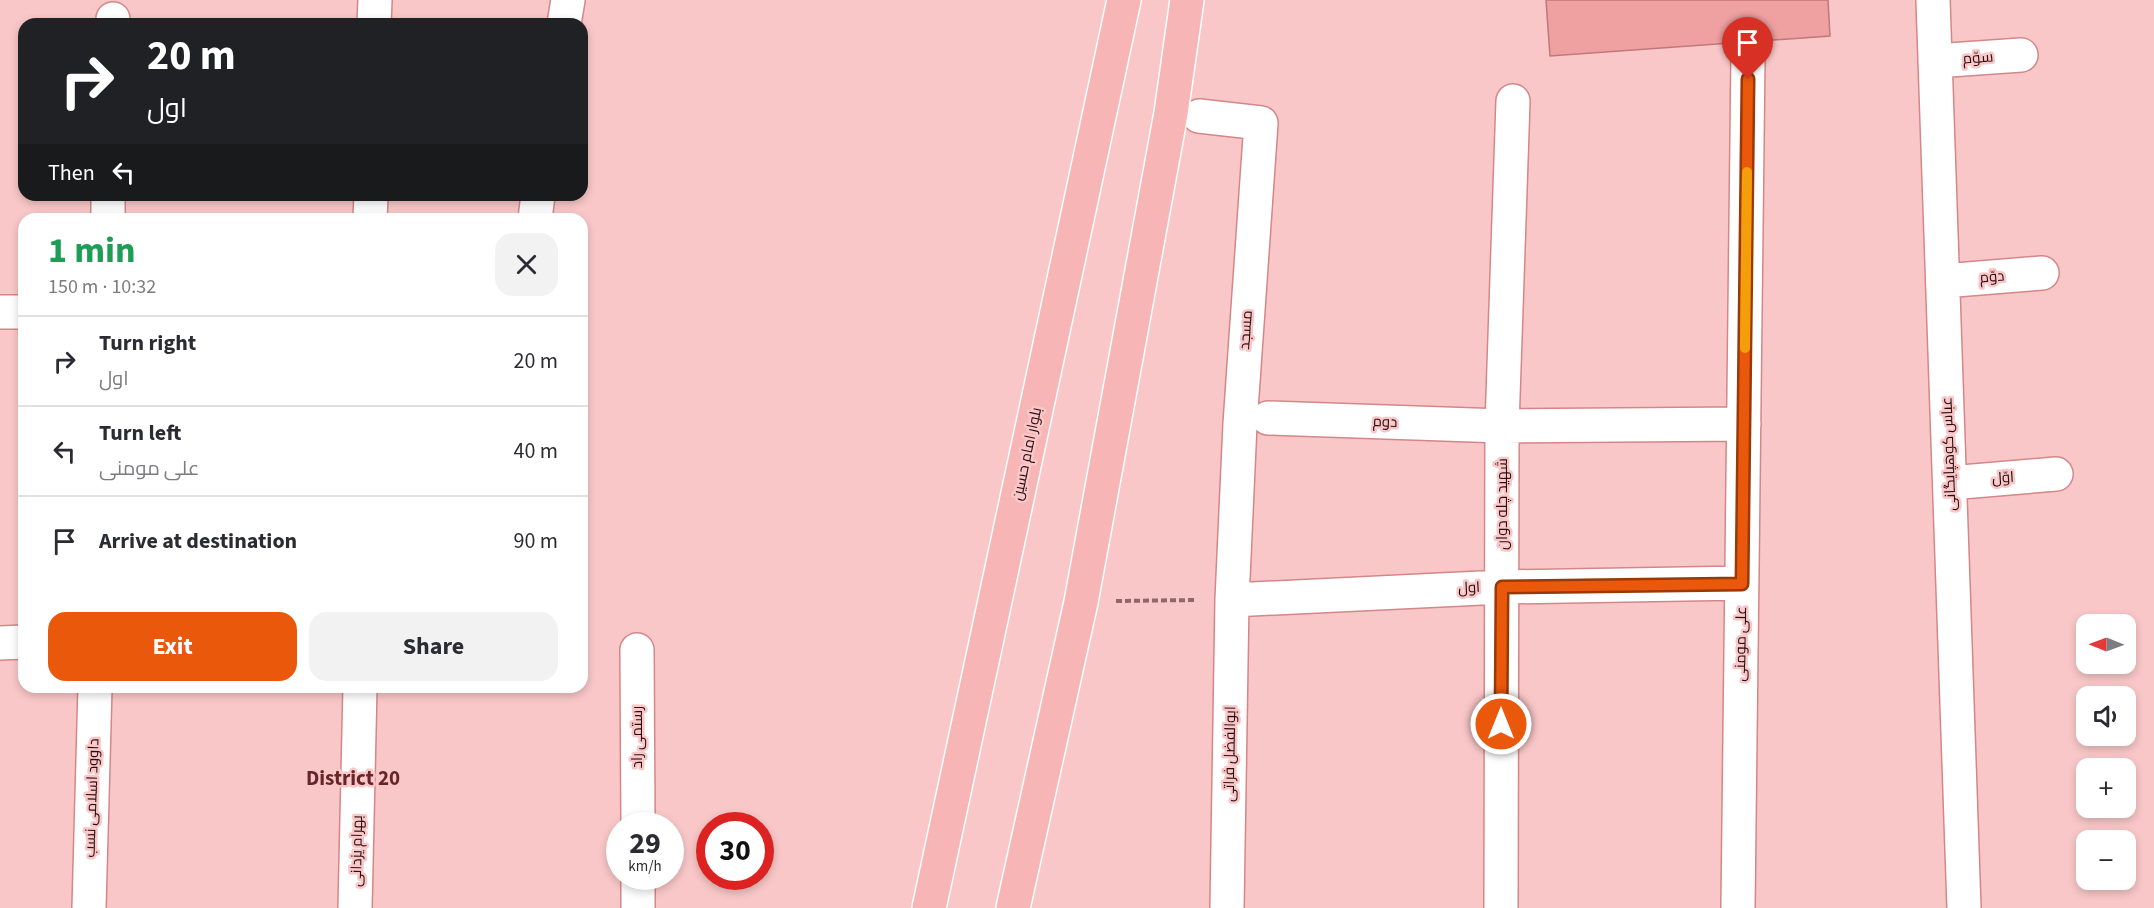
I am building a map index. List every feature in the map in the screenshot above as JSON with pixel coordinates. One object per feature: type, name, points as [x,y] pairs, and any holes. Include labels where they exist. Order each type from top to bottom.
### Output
[{"type":"main road","name":"بلوار امام حسین","points":[[929,908],[1124,0]]},
{"type":"main road","points":[[1012,908],[1081,602],[1171,113],[1187,0]]},
{"type":"street","points":[[374,18],[375,0]]},
{"type":"street","points":[[565,18],[568,0]]},
{"type":"street","name":"عباس کوهپایگانی","points":[[1933,0],[1964,908]]},
{"type":"street","name":"سوّم","points":[[1935,61],[2021,55]]},
{"type":"street","name":"علی مومنی","points":[[1738,908],[1748,56]]},
{"type":"street","name":"شهید چله دوان","points":[[1501,908],[1502,426],[1513,101]]},
{"type":"street","name":"مسجد","points":[[1199,116],[1261,123],[1240,424],[1232,600]]},
{"type":"street","name":"دوّم","points":[[1943,281],[2042,273]]},
{"type":"street","points":[[0,312],[18,312]]},
{"type":"street","name":"دوم","points":[[1268,418],[1502,426]]},
{"type":"street","points":[[1502,426],[1744,424]]},
{"type":"street","name":"اوّل","points":[[1950,483],[2056,474]]},
{"type":"street","name":"اول","points":[[1232,600],[1502,587],[1742,584]]},
{"type":"street","name":"ابوالفضل فراتی","points":[[1227,908],[1232,600]]},
{"type":"street","points":[[0,643],[18,642]]},
{"type":"street","name":"رستمی راد","points":[[637,650],[638,812]]},
{"type":"street","name":"داوود اسلامی نسب","points":[[89,908],[95,693]]},
{"type":"street","name":"بهرام یزدانی","points":[[356,908],[360,693]]},
{"type":"street","points":[[638,890],[638,908]]},
{"type":"path","points":[[1081,602],[1232,600]]},
{"type":"building","points":[[1546,0],[1828,0],[1830,36],[1550,56]]},
{"type":"slow traffic","points":[[1745,348],[1747,172]]},
{"type":"district","name":"District 20","points":[[353,778]]},
{"type":"route","points":[[1501,724],[1502,587],[1742,584],[1748,79]]}]
